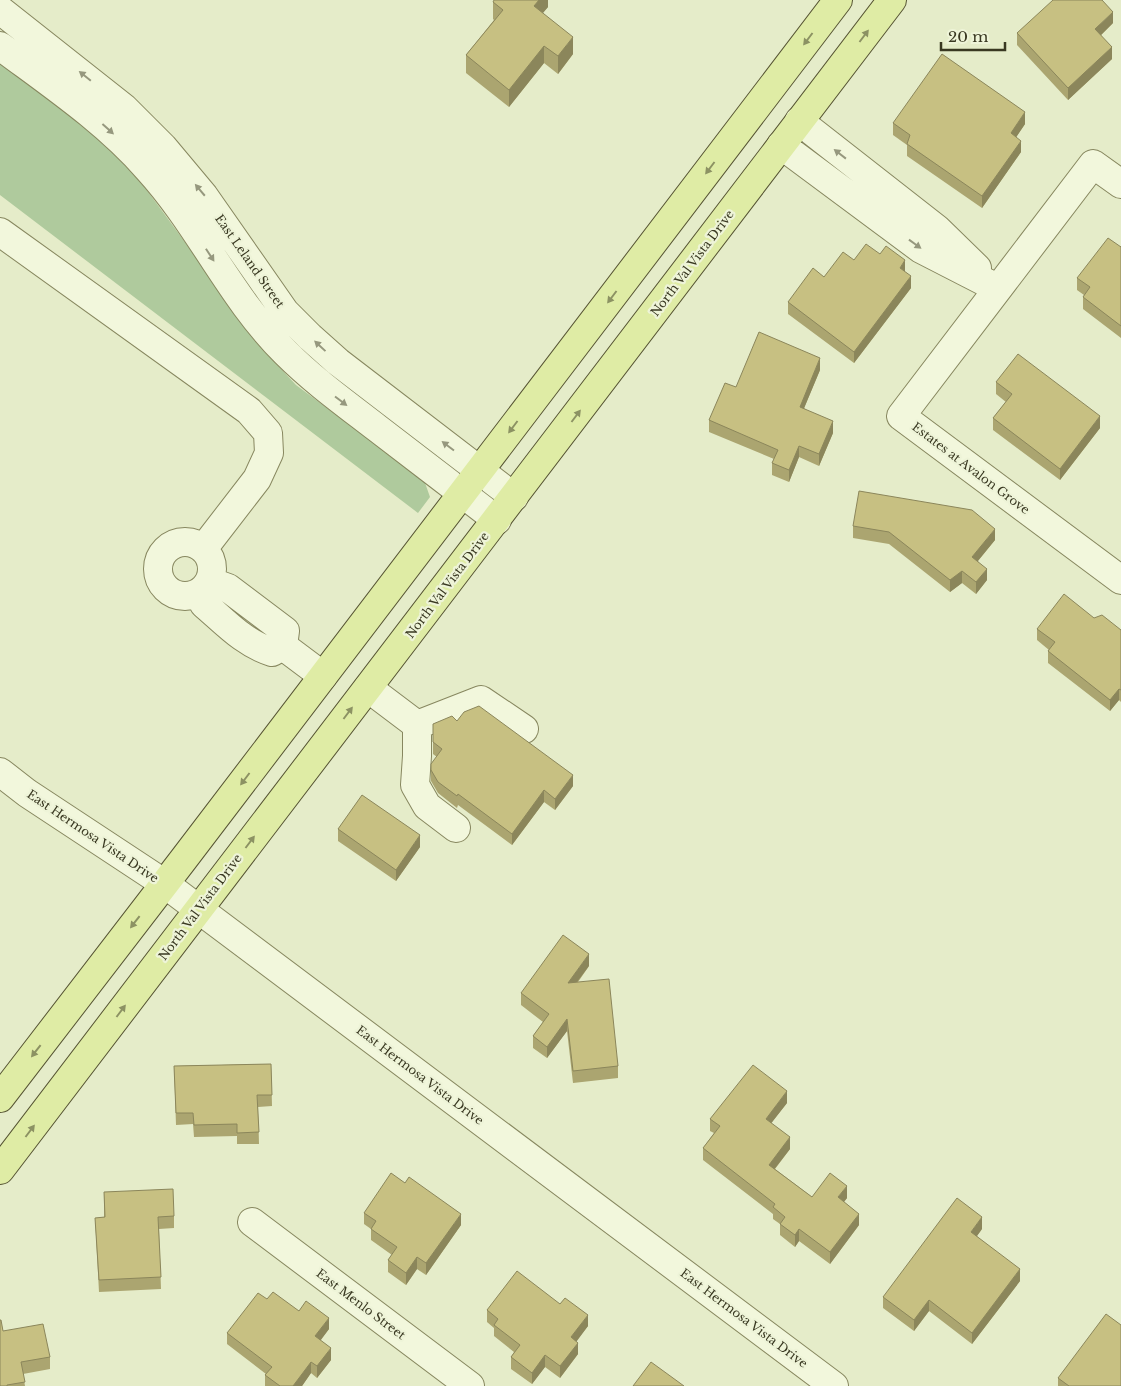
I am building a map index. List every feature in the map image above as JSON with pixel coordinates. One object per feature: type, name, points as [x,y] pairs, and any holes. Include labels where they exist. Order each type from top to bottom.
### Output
[{"type":"main road","points":[[0,1098],[838,0]]},
{"type":"main road","name":"North Val Vista Drive","points":[[0,1170],[892,0]]},
{"type":"street","name":"East Leland Street","points":[[0,10],[124,108],[163,147],[204,196],[285,312],[310,337],[338,362],[514,497]]},
{"type":"street","points":[[0,46],[108,129],[148,169],[181,210],[253,318],[286,354],[325,388],[497,520]]},
{"type":"street","points":[[799,121],[937,229],[997,288]]},
{"type":"street","points":[[781,145],[921,249],[997,288]]},
{"type":"street","name":"Estates at Avalon Grove","points":[[1121,184],[1093,164],[901,416],[1121,580]]},
{"type":"street","points":[[850,196],[866,174]]},
{"type":"street","points":[[0,232],[248,411],[268,433],[269,454],[257,479],[203,549]]},
{"type":"street","points":[[204,588],[211,576],[212,568],[210,559],[203,549],[191,543],[182,542],[173,544],[166,549],[158,564],[160,581],[166,589],[183,597],[192,596],[204,588],[218,584],[228,588],[285,630],[283,646],[323,676]]},
{"type":"street","points":[[368,688],[416,725],[424,754],[415,785],[426,806],[456,828]]},
{"type":"street","points":[[416,725],[452,719],[481,700],[524,729]]},
{"type":"street","name":"East Hermosa Vista Drive","points":[[0,772],[199,909],[834,1386]]},
{"type":"street","name":"East Menlo Street","points":[[252,1222],[470,1386]]},
{"type":"green space","points":[[0,63],[90,130],[135,174],[258,344],[296,385],[424,480],[430,497],[418,513],[0,195]]},
{"type":"building","points":[[494,0],[539,0],[534,6],[573,37],[558,56],[544,46],[509,90],[466,55],[503,10],[493,2]]},
{"type":"building","points":[[1053,0],[1102,0],[1113,12],[1095,29],[1112,47],[1068,88],[1017,33]]},
{"type":"building","points":[[942,54],[1025,112],[1011,133],[1021,141],[982,196],[907,144],[910,135],[893,123]]},
{"type":"building","points":[[1108,238],[1121,247],[1121,326],[1083,297],[1090,287],[1077,278]]},
{"type":"building","points":[[866,244],[880,254],[886,246],[905,260],[900,268],[911,276],[854,352],[788,302],[813,268],[824,277],[843,252],[854,260]]},
{"type":"building","points":[[759,332],[820,358],[800,407],[833,421],[819,454],[799,446],[789,470],[772,463],[778,450],[709,420],[725,383],[736,387]]},
{"type":"building","points":[[1018,354],[1100,416],[1060,469],[993,418],[1012,394],[996,382]]},
{"type":"building","points":[[859,491],[972,510],[995,529],[972,557],[987,569],[976,582],[962,571],[950,580],[889,532],[853,526]]},
{"type":"building","points":[[1064,594],[1094,618],[1102,615],[1121,630],[1121,690],[1119,689],[1110,700],[1048,651],[1055,642],[1037,629]]},
{"type":"building","points":[[479,706],[573,775],[555,799],[544,790],[512,834],[458,794],[457,796],[438,782],[431,770],[431,764],[442,749],[433,742],[433,724],[452,716],[457,721],[464,712]]},
{"type":"building","points":[[362,795],[420,835],[396,870],[338,829]]},
{"type":"building","points":[[563,935],[589,954],[568,983],[609,979],[618,1066],[573,1071],[567,1019],[547,1047],[533,1036],[549,1014],[521,993]]},
{"type":"building","points":[[271,1064],[272,1095],[257,1095],[259,1132],[237,1133],[237,1124],[194,1125],[193,1113],[176,1113],[174,1066]]},
{"type":"building","points":[[753,1065],[787,1091],[766,1119],[790,1137],[769,1165],[812,1197],[830,1173],[847,1186],[838,1197],[859,1214],[830,1252],[799,1229],[795,1235],[780,1224],[785,1217],[773,1207],[775,1204],[703,1148],[720,1126],[710,1119]]},
{"type":"building","points":[[391,1173],[405,1183],[409,1177],[461,1214],[426,1263],[417,1257],[406,1273],[388,1260],[397,1247],[371,1229],[376,1221],[364,1213]]},
{"type":"building","points":[[173,1189],[174,1216],[158,1217],[161,1277],[99,1280],[95,1218],[105,1217],[104,1192]]},
{"type":"building","points":[[957,1198],[982,1217],[971,1232],[1020,1269],[972,1333],[929,1300],[914,1320],[883,1297]]},
{"type":"building","points":[[517,1271],[560,1304],[565,1298],[588,1315],[571,1337],[578,1343],[560,1366],[545,1355],[532,1373],[511,1357],[520,1345],[494,1325],[498,1319],[487,1310]]},
{"type":"building","points":[[273,1292],[299,1311],[306,1301],[329,1318],[315,1336],[331,1348],[317,1366],[311,1362],[293,1386],[280,1386],[265,1375],[272,1367],[227,1333],[258,1293],[267,1299]]},
{"type":"building","points":[[1106,1314],[1121,1325],[1121,1386],[1069,1386],[1058,1378]]},
{"type":"building","points":[[0,1320],[3,1331],[43,1324],[50,1357],[21,1362],[25,1382],[0,1386]]},
{"type":"building","points":[[651,1362],[684,1386],[633,1386]]}]
